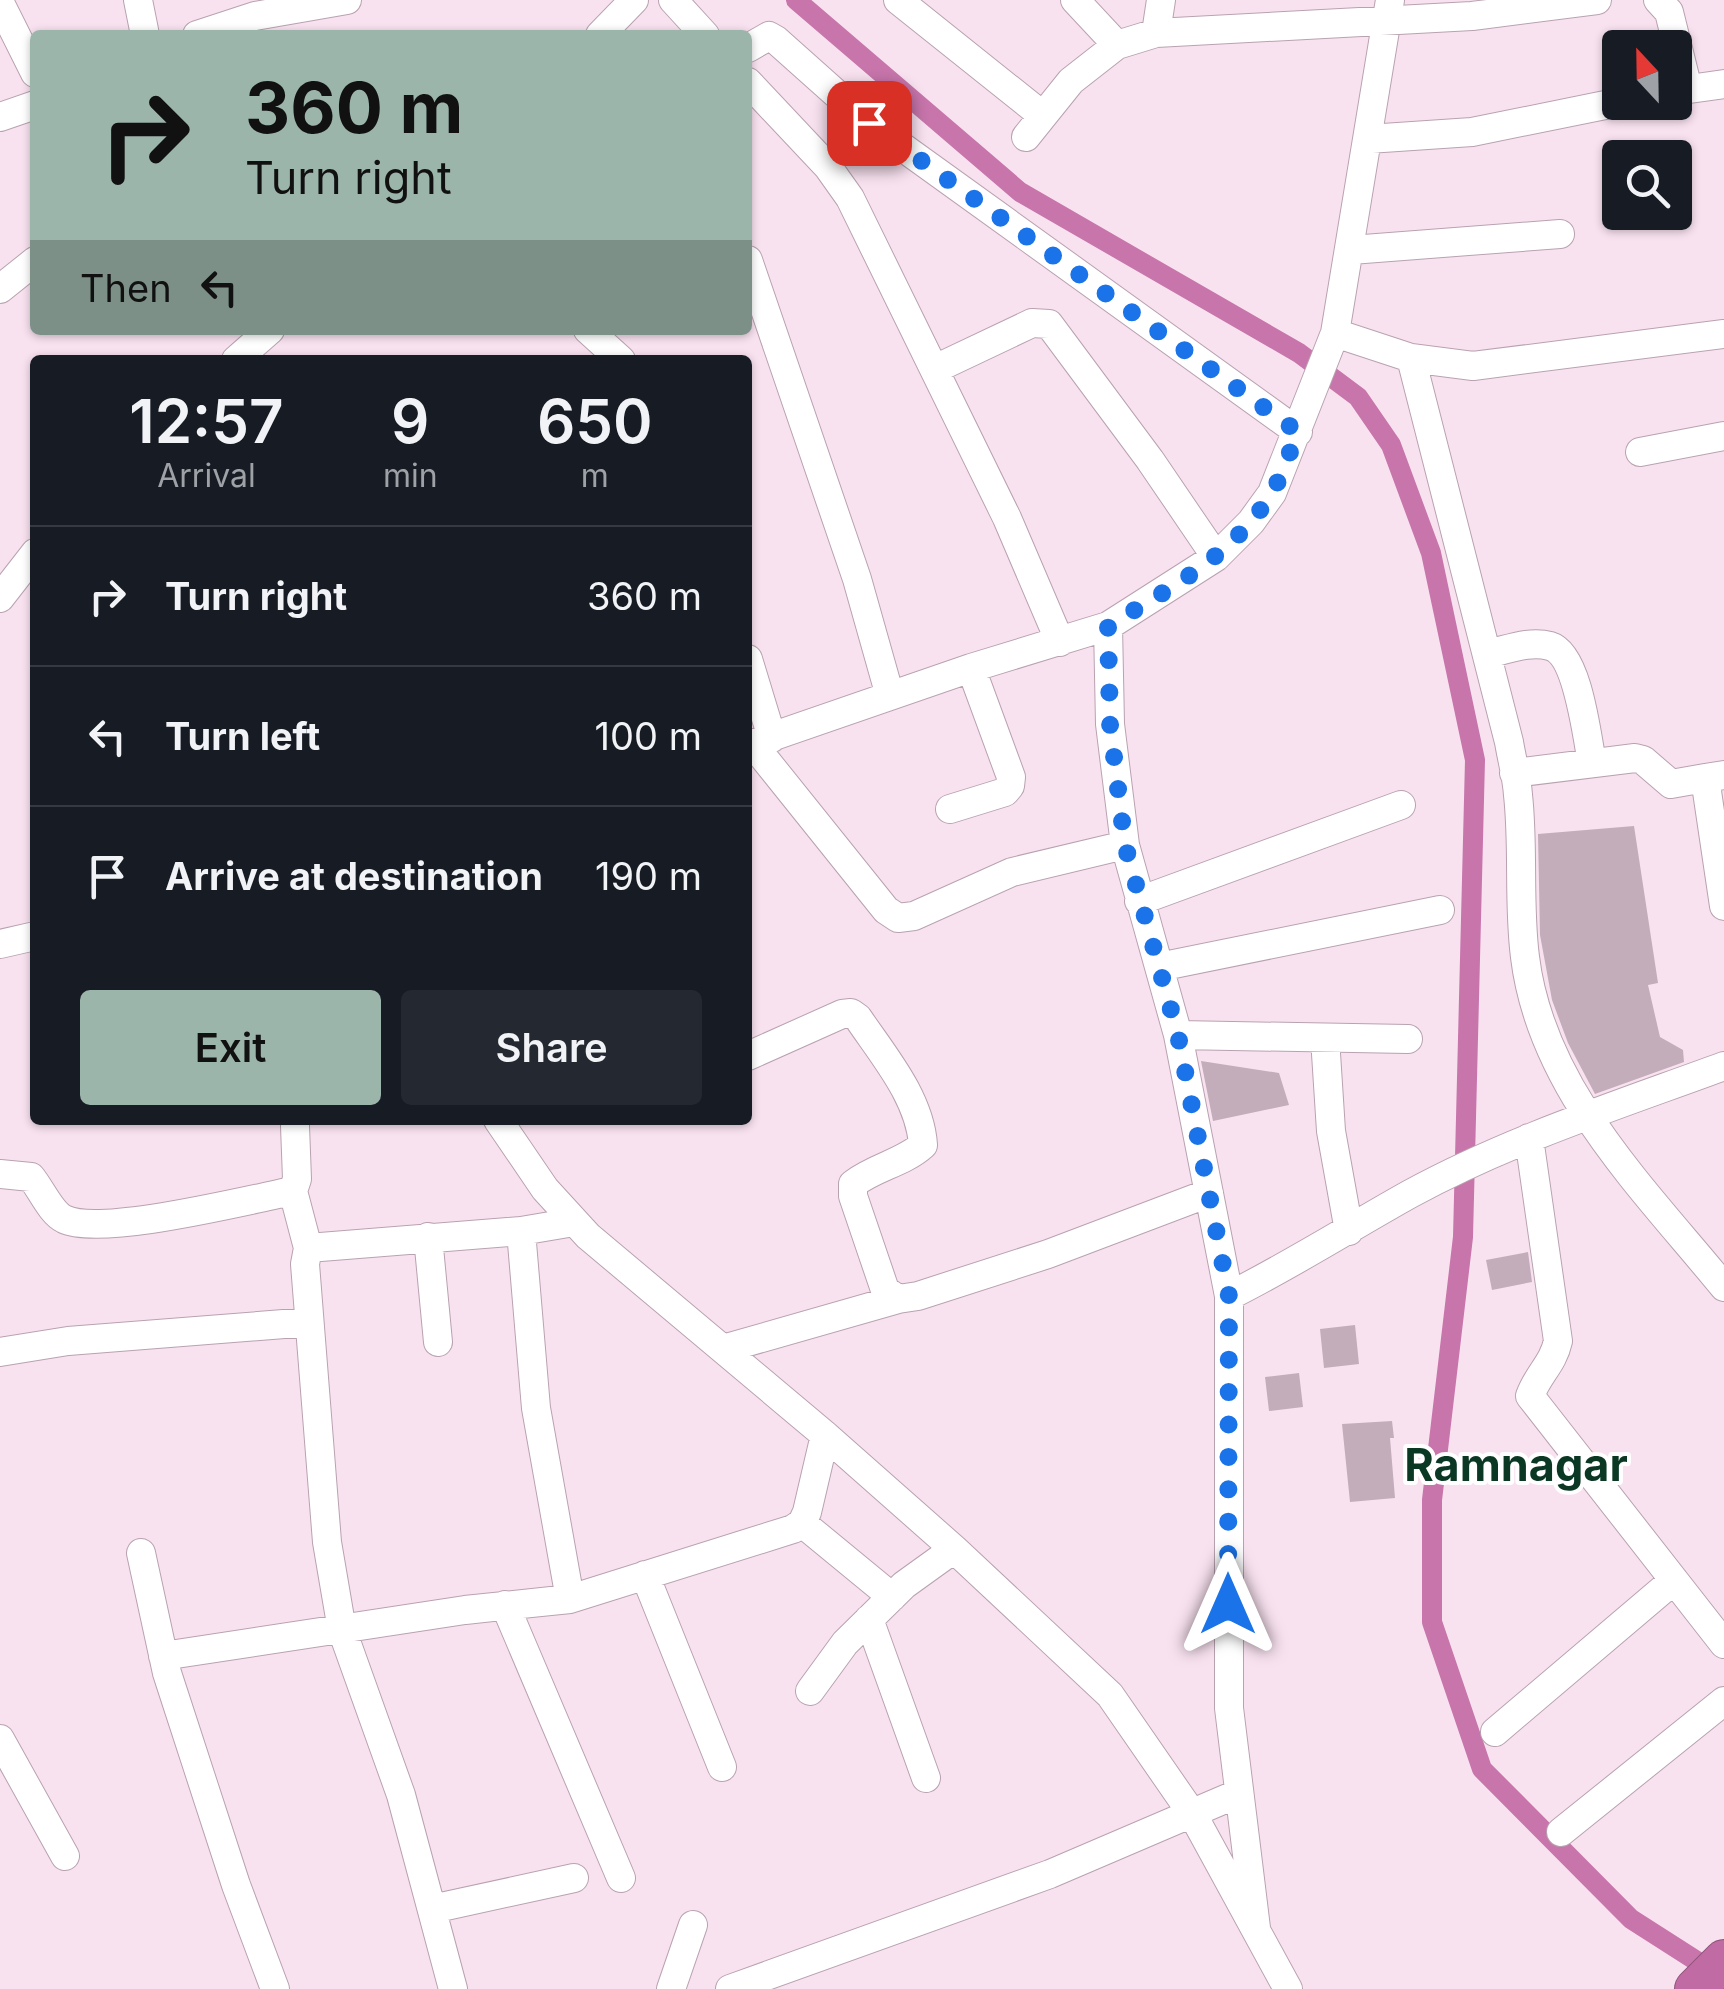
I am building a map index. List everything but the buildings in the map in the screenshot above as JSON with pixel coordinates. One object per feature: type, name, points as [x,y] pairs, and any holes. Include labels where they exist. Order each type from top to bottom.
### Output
[{"type":"street","points":[[138,0],[144,30]]},
{"type":"street","points":[[228,30],[347,0]]},
{"type":"street","points":[[605,30],[634,0]]},
{"type":"street","points":[[672,0],[699,30]]},
{"type":"street","points":[[898,0],[1034,126],[1071,80],[1117,45],[1156,34],[1388,10],[1472,16],[1597,0]]},
{"type":"street","points":[[1074,0],[1117,45]]},
{"type":"street","points":[[1156,34],[1161,0]]},
{"type":"street","points":[[1658,0],[1669,12],[1672,30]]},
{"type":"street","points":[[0,3],[30,63]]},
{"type":"street","points":[[757,742],[970,668],[1108,626],[1216,557],[1251,522],[1272,493],[1335,334],[1388,10]]},
{"type":"street","points":[[752,45],[769,36],[776,40],[869,123],[1298,432]]},
{"type":"street","points":[[1692,89],[1724,84]]},
{"type":"street","points":[[752,86],[840,184],[1007,518],[1060,642]]},
{"type":"street","points":[[1368,139],[1472,132],[1602,106]]},
{"type":"street","points":[[0,117],[30,107]]},
{"type":"street","points":[[1350,250],[1560,234]]},
{"type":"street","points":[[0,289],[30,265]]},
{"type":"street","points":[[752,272],[857,579],[890,696]]},
{"type":"street","points":[[935,369],[1032,324],[1049,324],[1216,557]]},
{"type":"street","points":[[1335,334],[1411,358],[1473,366],[1724,334]]},
{"type":"street","points":[[242,355],[264,335]]},
{"type":"street","points":[[593,335],[615,355]]},
{"type":"street","points":[[1411,358],[1519,797],[1525,960],[1534,1002],[1547,1040],[1585,1116],[1724,1287]]},
{"type":"street","points":[[1640,452],[1724,436]]},
{"type":"street","points":[[0,598],[30,559]]},
{"type":"street","points":[[1108,626],[1110,724],[1125,845],[1178,1035],[1229,1296],[1228,1708],[1256,1928]]},
{"type":"street","points":[[1486,654],[1531,644],[1561,652],[1575,680],[1592,764]]},
{"type":"street","points":[[950,809],[1006,792],[1010,786],[1011,777],[970,668]]},
{"type":"street","points":[[752,696],[757,742],[886,910],[898,918],[914,916],[1012,872],[1125,845]]},
{"type":"street","points":[[1514,773],[1634,758],[1643,760],[1672,784],[1714,777],[1724,906]]},
{"type":"street","points":[[1140,901],[1401,805]]},
{"type":"street","points":[[1159,967],[1440,910]]},
{"type":"street","points":[[0,944],[30,937]]},
{"type":"street","points":[[752,1054],[851,1013],[895,1071],[917,1120],[923,1145],[853,1184],[853,1196],[885,1290],[898,1299]]},
{"type":"street","points":[[1178,1035],[1408,1039]]},
{"type":"street","points":[[1324,1038],[1331,1131],[1349,1232]]},
{"type":"street","points":[[1229,1296],[1300,1260],[1412,1193],[1529,1138],[1724,1066]]},
{"type":"street","points":[[501,1125],[574,1222],[825,1435],[1110,1695],[1193,1815],[1288,1989]]},
{"type":"street","points":[[295,1126],[297,1178],[293,1191],[308,1248],[305,1264],[327,1542],[342,1630],[401,1795],[453,1989]]},
{"type":"street","points":[[1529,1138],[1558,1341],[1554,1359],[1530,1396],[1724,1644]]},
{"type":"street","points":[[0,1174],[31,1177],[58,1217],[76,1224],[117,1223],[293,1191]]},
{"type":"street","points":[[723,1349],[918,1296],[1048,1254],[1209,1192]]},
{"type":"street","points":[[308,1248],[521,1231],[574,1222]]},
{"type":"street","points":[[521,1231],[536,1408],[570,1599]]},
{"type":"street","points":[[428,1237],[438,1342]]},
{"type":"street","points":[[0,1352],[68,1341],[309,1322]]},
{"type":"street","points":[[163,1656],[570,1599],[793,1529],[802,1523],[825,1435]]},
{"type":"street","points":[[802,1523],[892,1597]]},
{"type":"street","points":[[810,1691],[845,1643],[869,1619],[954,1549]]},
{"type":"street","points":[[141,1552],[163,1656],[236,1884],[275,1989]]},
{"type":"street","points":[[645,1575],[722,1767]]},
{"type":"street","points":[[1495,1732],[1674,1580]]},
{"type":"street","points":[[505,1606],[621,1878]]},
{"type":"street","points":[[869,1619],[926,1778]]},
{"type":"street","points":[[1561,1832],[1724,1700]]},
{"type":"street","points":[[0,1739],[65,1856]]},
{"type":"street","points":[[730,1989],[1050,1874],[1237,1794]]},
{"type":"street","points":[[432,1909],[574,1878]]},
{"type":"street","points":[[671,1989],[693,1925]]},
{"type":"waterway","points":[[796,0],[1020,192],[1299,353],[1358,397],[1391,445],[1431,553],[1475,760],[1463,1237],[1432,1500],[1432,1622],[1482,1769],[1631,1919],[1717,1974]]},
{"type":"district","name":"Ramnagar","points":[[1516,1465]]},
{"type":"route","points":[[869,123],[1298,432],[1272,493],[1251,522],[1216,557],[1108,626],[1110,724],[1125,845],[1178,1035],[1229,1296],[1228,1604]]}]
